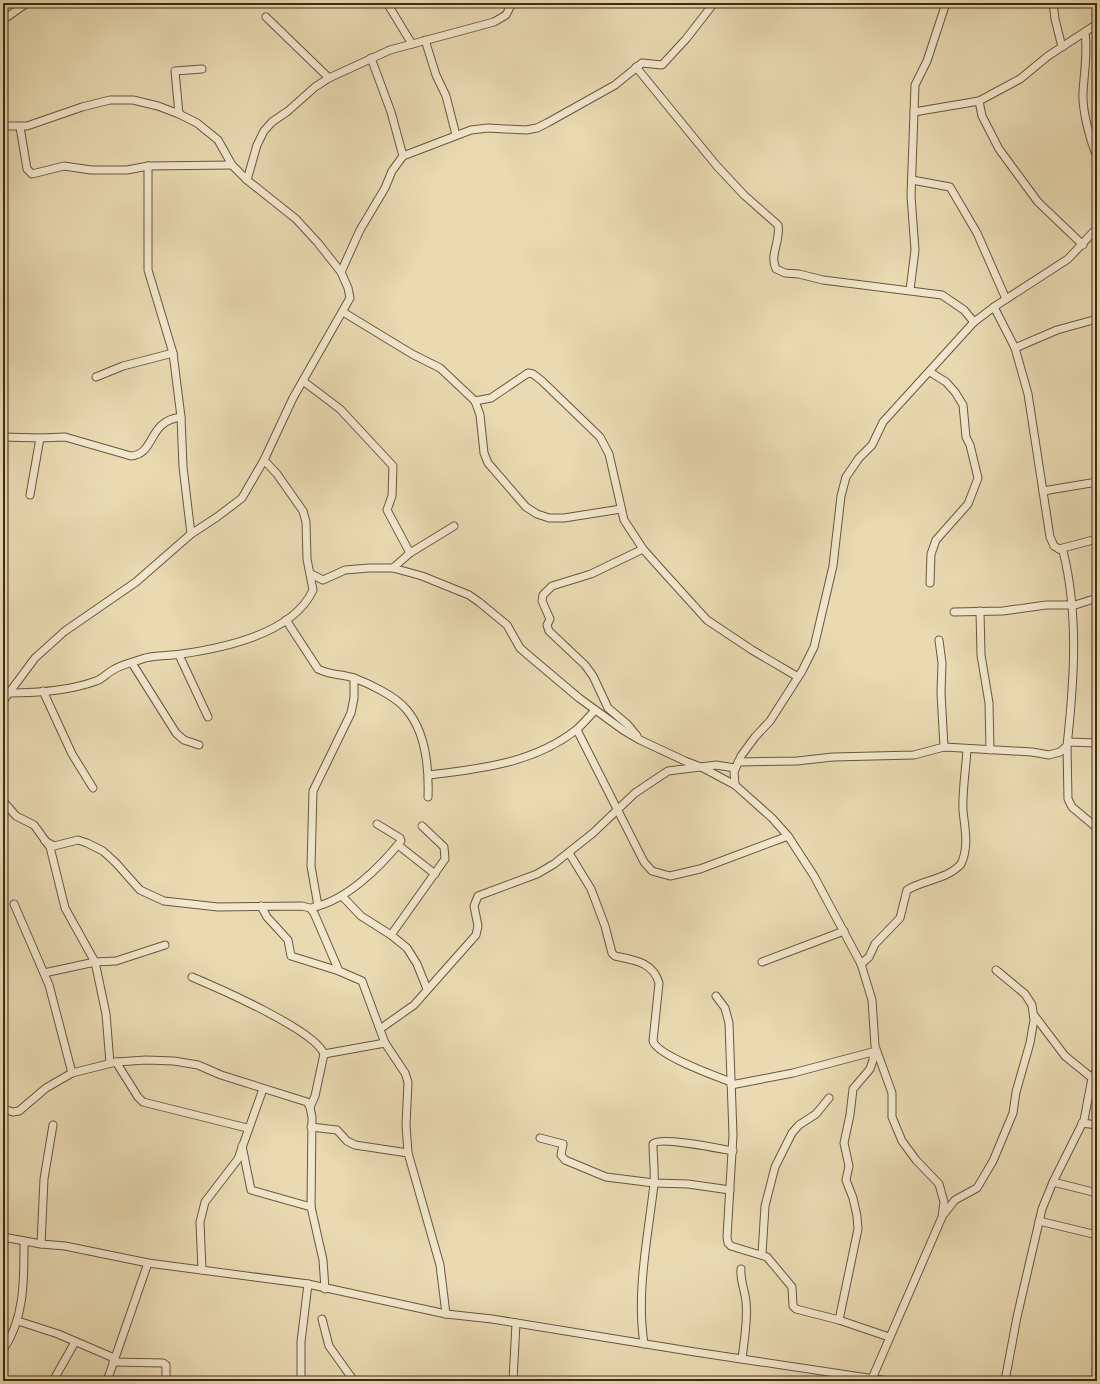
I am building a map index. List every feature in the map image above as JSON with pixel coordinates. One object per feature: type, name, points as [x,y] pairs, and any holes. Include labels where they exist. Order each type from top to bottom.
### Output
[{"type":"street","points":[[3,20],[27,3]]},
{"type":"street","points":[[387,3],[412,44]]},
{"type":"street","points":[[247,180],[257,145],[264,131],[272,122],[288,111],[315,87],[329,78],[390,50],[494,22],[506,15],[512,3]]},
{"type":"street","points":[[341,272],[360,230],[385,188],[392,171],[403,156],[456,135],[481,128],[526,130],[537,128],[615,85],[642,63],[659,66],[666,62],[714,3]]},
{"type":"street","points":[[910,290],[915,250],[912,180],[915,85],[927,62],[946,3]]},
{"type":"street","points":[[1054,3],[1055,19],[1062,47]]},
{"type":"street","points":[[266,17],[329,78]]},
{"type":"street","points":[[914,112],[979,101],[1020,80],[1062,47],[1097,24]]},
{"type":"street","points":[[1085,32],[1086,60],[1082,95],[1091,143],[1097,156]]},
{"type":"street","points":[[425,40],[436,75],[446,96],[456,135]]},
{"type":"street","points":[[371,58],[391,112],[403,156]]},
{"type":"street","points":[[636,67],[716,166],[744,195],[778,225],[779,232],[772,262],[776,270],[823,280],[942,294],[964,310],[974,322]]},
{"type":"street","points":[[179,114],[175,71],[202,68]]},
{"type":"street","points":[[3,126],[20,127],[82,107],[110,100],[133,100],[158,106],[179,114],[197,123],[218,140],[232,165],[247,180],[296,219],[341,272],[348,288],[350,298],[303,380],[264,460],[242,498],[217,518],[190,534],[136,582],[65,631],[35,658],[3,701]]},
{"type":"street","points":[[979,101],[982,116],[999,148],[1038,202],[1083,245]]},
{"type":"street","points":[[20,127],[27,169],[32,174],[64,166],[91,170],[127,170],[148,166],[232,165]]},
{"type":"street","points":[[148,166],[148,270],[173,353],[181,417],[183,467],[190,534]]},
{"type":"street","points":[[912,180],[950,187],[977,233],[1006,299]]},
{"type":"street","points":[[734,785],[736,765],[755,737],[770,721],[798,676],[814,646],[833,566],[841,496],[846,477],[859,458],[872,445],[883,422],[974,322],[994,307],[1068,259],[1083,245],[1097,228]]},
{"type":"street","points":[[994,307],[1015,348],[1028,394],[1050,537],[1054,546],[1063,551],[1072,606],[1074,649],[1068,744],[1068,799],[1072,808],[1097,828]]},
{"type":"street","points":[[343,312],[394,344],[440,368],[475,401],[480,415],[484,453],[488,463],[526,507],[537,514],[550,518],[564,518],[621,508]]},
{"type":"street","points":[[1015,348],[1057,330],[1097,319]]},
{"type":"street","points":[[96,377],[136,362],[173,353]]},
{"type":"street","points":[[930,372],[946,382],[963,405],[966,437],[970,445],[978,478],[968,504],[936,540],[931,554],[930,583]]},
{"type":"street","points":[[475,401],[491,398],[525,374],[533,374],[587,424],[605,444],[624,520],[643,549],[707,620],[752,650],[798,676]]},
{"type":"street","points":[[303,380],[340,408],[394,466],[392,496],[387,510],[410,554]]},
{"type":"street","points":[[3,437],[65,437],[131,456],[138,455],[145,450],[155,432],[164,422],[181,417]]},
{"type":"street","points":[[30,495],[40,438]]},
{"type":"street","points":[[8,693],[43,691],[91,683],[104,677],[114,669],[157,656],[179,655],[233,644],[257,636],[286,620],[311,596],[313,590],[307,559],[306,522],[303,511],[282,480],[264,460]]},
{"type":"street","points":[[1043,491],[1097,482]]},
{"type":"street","points":[[392,568],[410,554],[454,526]]},
{"type":"street","points":[[1059,549],[1097,539]]},
{"type":"street","points":[[640,740],[627,724],[608,708],[593,676],[585,665],[549,632],[547,625],[550,619],[542,601],[543,595],[552,586],[591,574],[643,549]]},
{"type":"street","points":[[311,574],[323,580],[345,570],[392,568],[422,576],[469,595],[507,625],[520,648],[528,656],[595,710],[640,740],[685,762],[703,768],[734,785],[772,818],[788,836],[814,876],[861,964],[872,1000],[875,1052],[870,1069],[853,1088],[850,1115],[844,1143],[849,1166],[846,1180],[853,1198],[858,1222],[852,1264],[839,1320]]},
{"type":"street","points":[[954,612],[1003,611],[1046,605],[1072,606],[1097,598]]},
{"type":"street","points":[[980,611],[981,655],[989,703],[990,750]]},
{"type":"street","points":[[286,620],[318,669],[354,678],[393,697],[407,710],[417,729],[422,744],[429,775],[428,797]]},
{"type":"street","points":[[939,640],[942,663],[941,693],[944,747]]},
{"type":"street","points":[[179,655],[208,717]]},
{"type":"street","points":[[132,663],[176,733],[184,740],[199,745]]},
{"type":"street","points":[[318,906],[312,883],[311,866],[313,791],[332,756],[351,713],[354,698],[354,678]]},
{"type":"street","points":[[43,691],[72,754],[93,788]]},
{"type":"street","points":[[429,775],[488,768],[547,748],[577,730],[595,710]]},
{"type":"street","points":[[577,730],[644,862],[652,871],[670,876],[700,869],[788,836]]},
{"type":"street","points":[[380,1029],[406,1013],[476,935],[478,926],[474,906],[478,896],[537,874],[569,853],[617,811],[635,793],[668,771],[679,768],[703,768],[716,765],[797,761],[833,757],[914,755],[944,747],[1032,752],[1049,755],[1060,752],[1068,744],[1097,743]]},
{"type":"street","points":[[861,964],[869,957],[875,944],[900,918],[907,890],[942,876],[961,864],[965,845],[966,827],[963,811],[968,749]]},
{"type":"street","points":[[3,801],[16,816],[31,822],[50,848],[66,908],[95,962],[106,1014],[113,1063],[138,1097],[143,1102],[247,1128]]},
{"type":"street","points":[[45,841],[54,846],[78,840],[87,842],[111,859],[140,890],[164,901],[210,907],[261,906],[310,908],[342,896],[361,881],[398,845],[401,841],[400,838],[377,824]]},
{"type":"street","points":[[391,935],[445,859],[444,846],[422,826]]},
{"type":"street","points":[[398,845],[435,874]]},
{"type":"street","points":[[569,853],[591,889],[605,926],[612,953],[615,956],[640,962],[651,968],[657,975],[659,983],[655,1012],[654,1045],[656,1048],[731,1084],[793,1073],[824,1063],[875,1052]]},
{"type":"street","points":[[342,896],[361,916],[391,935],[407,948],[417,964],[427,989]]},
{"type":"street","points":[[14,904],[44,973],[55,1004],[72,1073]]},
{"type":"street","points":[[261,906],[267,917],[288,940],[291,956],[339,971],[362,981],[385,1043],[405,1073],[408,1082],[406,1125],[408,1153],[440,1265],[446,1314]]},
{"type":"street","points":[[310,908],[314,913],[339,971]]},
{"type":"street","points":[[762,962],[844,931]]},
{"type":"street","points":[[44,973],[95,962],[116,961],[165,945]]},
{"type":"street","points":[[871,1380],[942,1217],[955,1200],[978,1188],[993,1161],[1013,1113],[1016,1092],[1030,1043],[1034,1015],[1032,1005],[1025,994],[996,970]]},
{"type":"street","points":[[192,977],[250,1002],[316,1042],[324,1054],[315,1096],[310,1107],[312,1127],[311,1207],[323,1260],[325,1289]]},
{"type":"street","points":[[716,996],[725,1008],[728,1015],[733,1151],[728,1243],[731,1246],[762,1254],[767,1257],[789,1282],[794,1292],[794,1308],[839,1320],[889,1337]]},
{"type":"street","points":[[1034,1015],[1065,1056],[1092,1078]]},
{"type":"street","points":[[324,1054],[385,1043]]},
{"type":"street","points":[[875,1052],[892,1093],[892,1117],[902,1141],[916,1160],[940,1186],[944,1202],[942,1217]]},
{"type":"street","points":[[3,1109],[12,1112],[19,1111],[46,1088],[72,1073],[113,1063],[146,1060],[174,1062],[198,1066],[263,1089],[302,1100],[310,1107]]},
{"type":"street","points":[[1005,1381],[1017,1317],[1035,1244],[1039,1221],[1053,1182],[1086,1114],[1092,1078],[1097,1070]]},
{"type":"street","points":[[202,1270],[200,1222],[205,1202],[238,1159],[247,1128],[263,1089]]},
{"type":"street","points":[[762,1254],[765,1206],[775,1166],[792,1133],[800,1125],[816,1114],[829,1098]]},
{"type":"street","points":[[1082,1123],[1097,1125]]},
{"type":"street","points":[[41,1244],[44,1179],[53,1126]]},
{"type":"street","points":[[312,1127],[337,1130],[347,1141],[355,1145],[408,1153]]},
{"type":"street","points":[[540,1138],[560,1142],[563,1146],[562,1158],[593,1173],[606,1177],[654,1183],[688,1184],[730,1190]]},
{"type":"street","points":[[644,1344],[641,1326],[642,1297],[646,1242],[654,1183],[653,1144],[655,1142],[689,1144],[733,1151]]},
{"type":"street","points":[[242,1146],[251,1190],[311,1207]]},
{"type":"street","points":[[1053,1182],[1097,1193]]},
{"type":"street","points":[[1039,1221],[1097,1235]]},
{"type":"street","points":[[3,1237],[24,1242],[65,1246],[148,1263],[308,1284],[325,1289],[446,1314],[516,1323],[871,1380],[888,1381]]},
{"type":"street","points":[[3,1350],[18,1321],[23,1289],[24,1242]]},
{"type":"street","points":[[107,1381],[148,1263]]},
{"type":"street","points":[[741,1268],[740,1279],[745,1293],[747,1314],[742,1359]]},
{"type":"street","points":[[301,1381],[301,1342],[308,1284]]},
{"type":"street","points":[[322,1319],[329,1346],[354,1381]]},
{"type":"street","points":[[18,1321],[58,1334],[114,1360],[163,1362],[166,1365],[166,1381]]},
{"type":"street","points":[[512,1381],[516,1323]]},
{"type":"street","points":[[53,1381],[75,1342]]}]
